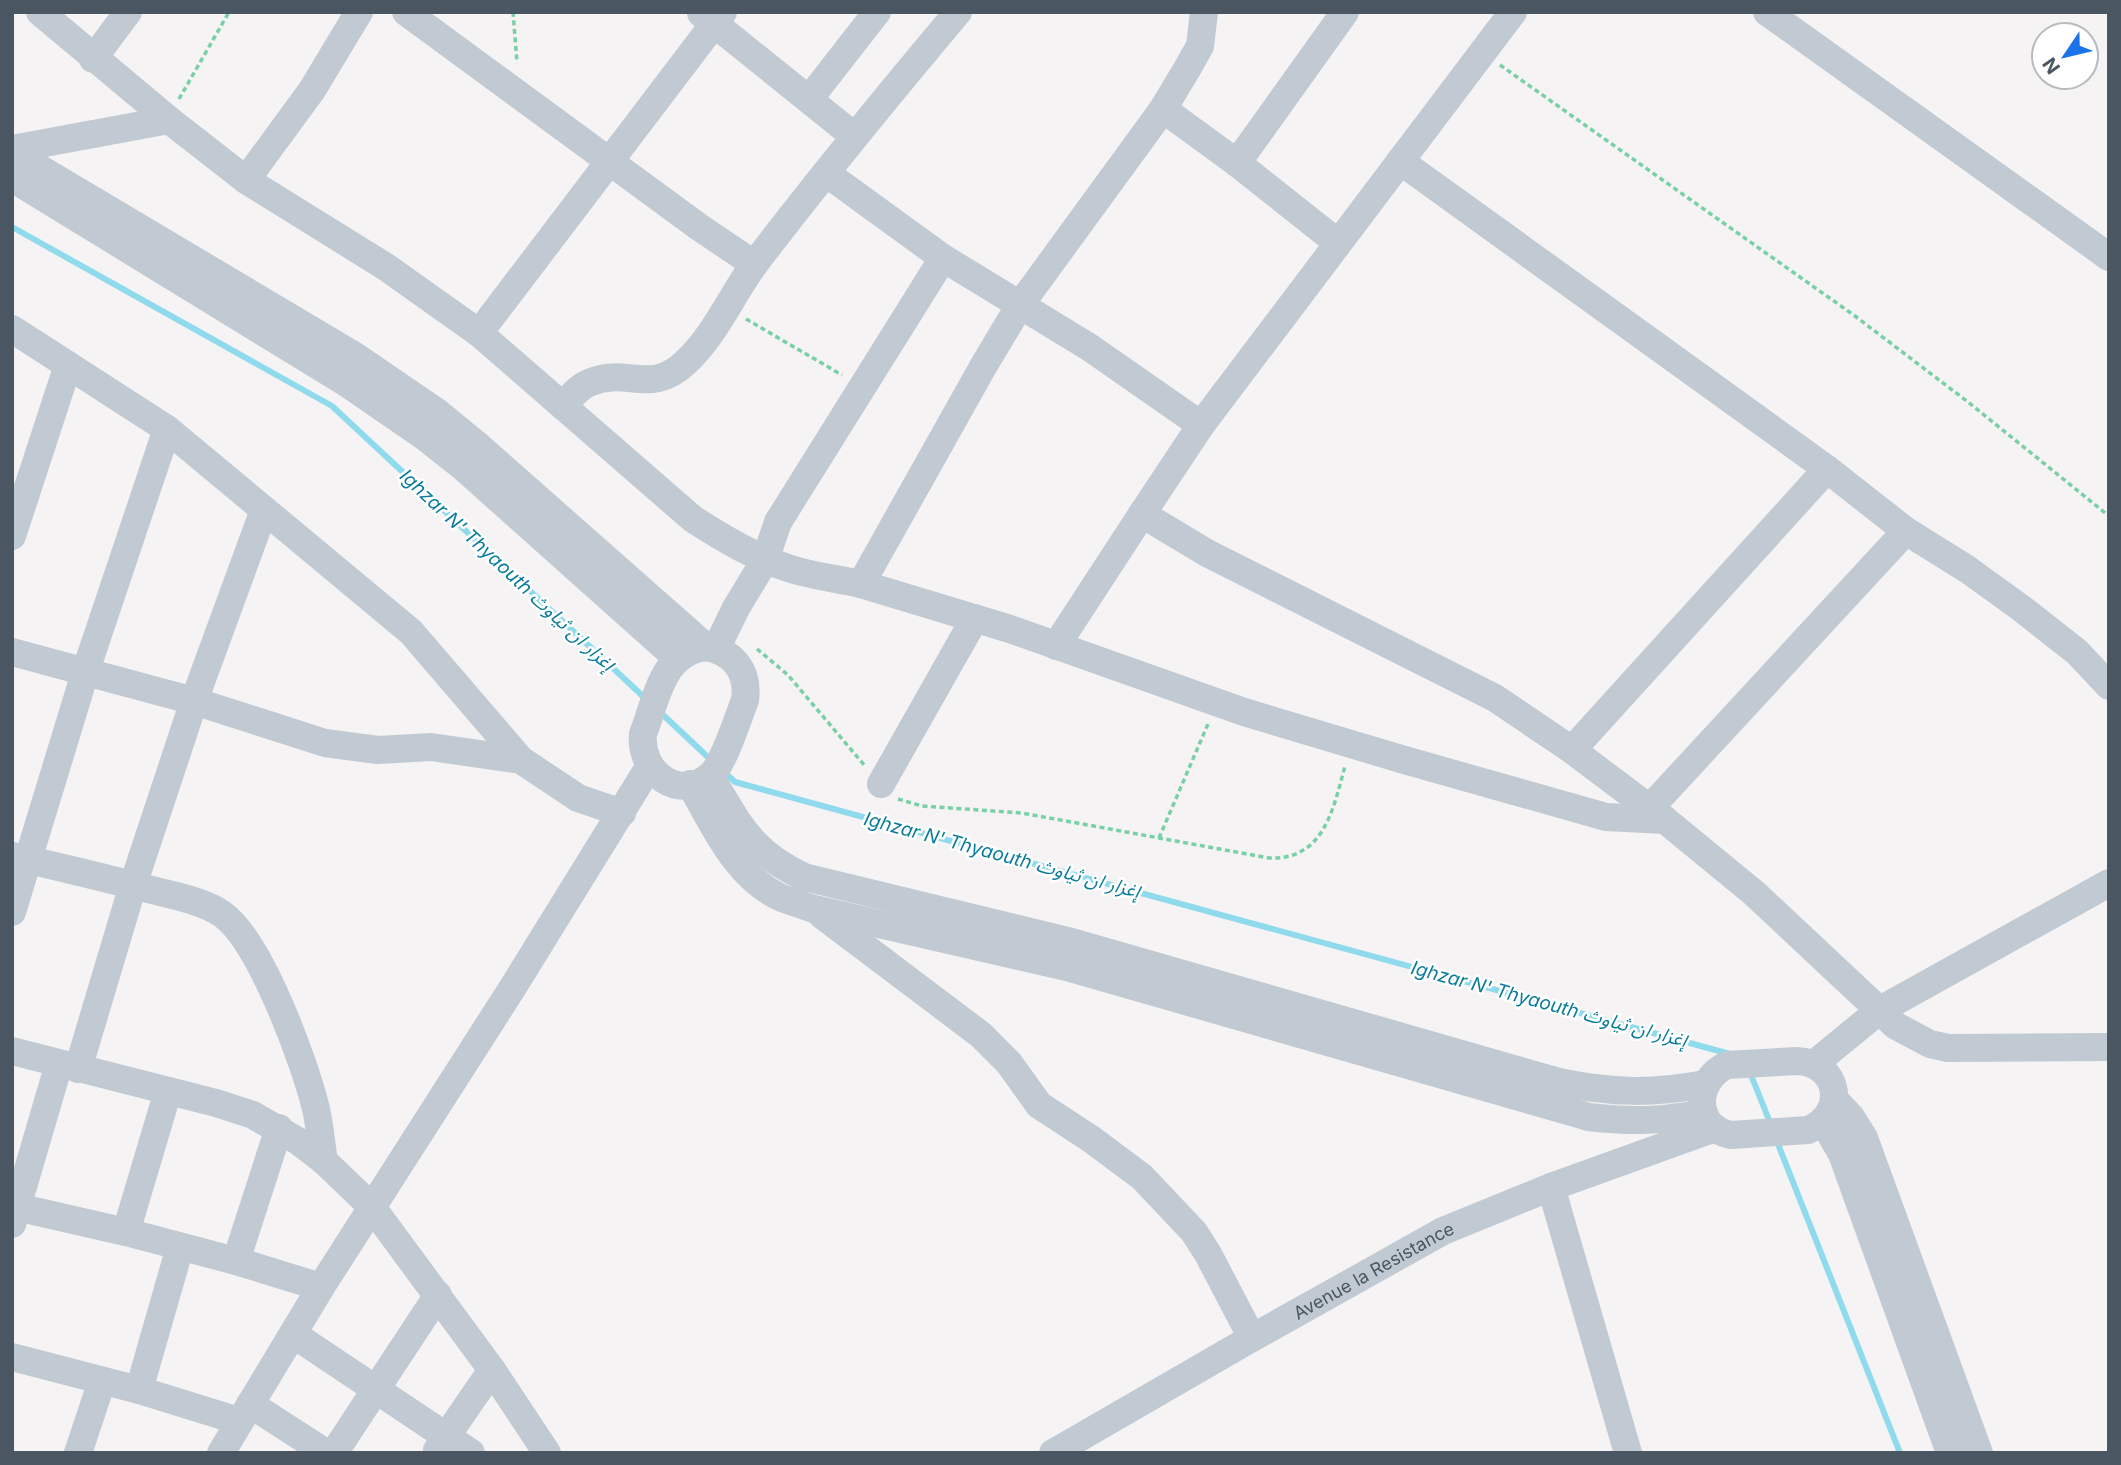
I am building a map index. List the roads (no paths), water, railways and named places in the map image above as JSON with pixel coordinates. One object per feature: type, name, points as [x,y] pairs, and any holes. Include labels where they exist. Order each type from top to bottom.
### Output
[{"type":"street","points":[[40,12],[169,120],[246,180],[386,267],[479,333],[693,519],[721,538],[765,560],[793,570],[861,584],[975,618],[1218,703],[1606,817],[1657,815],[1906,531]]},
{"type":"street","points":[[93,58],[128,12]]},
{"type":"street","points":[[246,180],[312,90],[359,12]]},
{"type":"street","points":[[406,12],[521,98],[754,264]]},
{"type":"street","points":[[810,98],[877,12]]},
{"type":"street","points":[[563,406],[578,389],[590,382],[608,378],[661,379],[670,375],[695,352],[754,264],[958,12]]},
{"type":"street","points":[[861,584],[1020,305],[1163,109],[1200,46],[1204,12]]},
{"type":"street","points":[[1237,163],[1345,12]]},
{"type":"street","points":[[1056,646],[1201,425],[1513,12]]},
{"type":"street","points":[[1768,12],[2109,257]]},
{"type":"street","points":[[479,333],[610,162],[713,16],[855,136]]},
{"type":"street","points":[[1163,109],[1237,163],[1338,243]]},
{"type":"street","points":[[12,150],[169,120]]},
{"type":"street","points":[[12,150],[355,356],[437,412],[717,641],[741,669],[747,689],[745,700],[718,767],[700,780],[667,781],[649,767],[642,745],[643,734],[670,666],[685,652],[717,641],[765,560],[778,522],[943,258]]},
{"type":"street","points":[[1400,162],[1827,469],[1906,531],[1967,569],[2021,608],[2077,652],[2109,686]]},
{"type":"street","points":[[826,173],[943,258],[1090,347],[1201,425]]},
{"type":"street","points":[[12,178],[396,415],[463,467],[677,658]]},
{"type":"street","points":[[12,329],[167,429],[411,632],[521,760],[579,798],[622,813]]},
{"type":"street","points":[[12,536],[20,486],[68,365]]},
{"type":"street","points":[[12,912],[20,858],[167,429]]},
{"type":"street","points":[[1572,750],[1827,469]]},
{"type":"street","points":[[264,510],[194,701],[133,885],[14,1212],[126,1232],[321,1287]]},
{"type":"street","points":[[1142,514],[1208,553],[1495,698],[1572,750],[1754,894],[1896,1026],[1909,1034],[1930,1044],[1948,1048],[2109,1047]]},
{"type":"street","points":[[881,784],[975,618]]},
{"type":"street","points":[[12,652],[194,701],[325,743],[378,750],[431,747],[521,760]]},
{"type":"street","points":[[221,1453],[321,1287],[649,767]]},
{"type":"street","points":[[700,780],[729,850],[751,877],[780,897],[814,909],[1067,967],[1589,1117],[1628,1122],[1666,1120],[1717,1125],[1851,1117],[1864,1138],[1979,1453]]},
{"type":"street","points":[[700,780],[747,837],[764,853],[783,867],[804,877],[1068,941],[1559,1082],[1595,1090],[1632,1093],[1669,1091],[1705,1084]]},
{"type":"street","points":[[20,858],[133,885],[210,908],[223,915],[241,932],[255,953],[310,1087],[324,1161]]},
{"type":"street","points":[[1806,1063],[1880,1010],[2109,883]]},
{"type":"street","points":[[814,909],[981,1035],[1009,1063],[1029,1094],[1049,1113],[1091,1139],[1142,1177],[1175,1210],[1201,1243],[1252,1338]]},
{"type":"street","points":[[12,1051],[253,1115],[279,1128],[324,1161],[372,1207],[492,1370],[547,1453]]},
{"type":"street","points":[[1717,1125],[1702,1094],[1705,1084],[1718,1069],[1727,1065],[1806,1063],[1828,1075],[1834,1091],[1822,1117]]},
{"type":"street","points":[[126,1232],[168,1091]]},
{"type":"street","points":[[1822,1117],[1842,1154],[1950,1453]]},
{"type":"street","name":"Avenue la Resistance","points":[[1053,1453],[1443,1231],[1717,1125]]},
{"type":"street","points":[[236,1261],[279,1128]]},
{"type":"street","points":[[1551,1188],[1628,1453]]},
{"type":"street","points":[[139,1390],[180,1247]]},
{"type":"street","points":[[334,1453],[438,1295]]},
{"type":"street","points":[[293,1334],[375,1390],[441,1445],[471,1453]]},
{"type":"street","points":[[12,1357],[139,1390],[245,1413],[326,1453]]},
{"type":"street","points":[[441,1445],[492,1370]]},
{"type":"street","points":[[78,1453],[102,1381]]},
{"type":"waterway","name":"Ighzar N' Thyaouth إغزار ان ثياوث","points":[[12,227],[332,406],[647,700]]},
{"type":"waterway","name":"Ighzar N' Thyaouth إغزار ان ثياوث","points":[[660,712],[711,760]]},
{"type":"waterway","name":"Ighzar N' Thyaouth إغزار ان ثياوث","points":[[724,772],[735,782],[1730,1054]]},
{"type":"waterway","name":"Ighzar N' Thyaouth إغزار ان ثياوث","points":[[1749,1070],[1771,1125]]},
{"type":"waterway","name":"Ighzar N' Thyaouth إغزار ان ثياوث","points":[[1776,1139],[1900,1453]]}]
